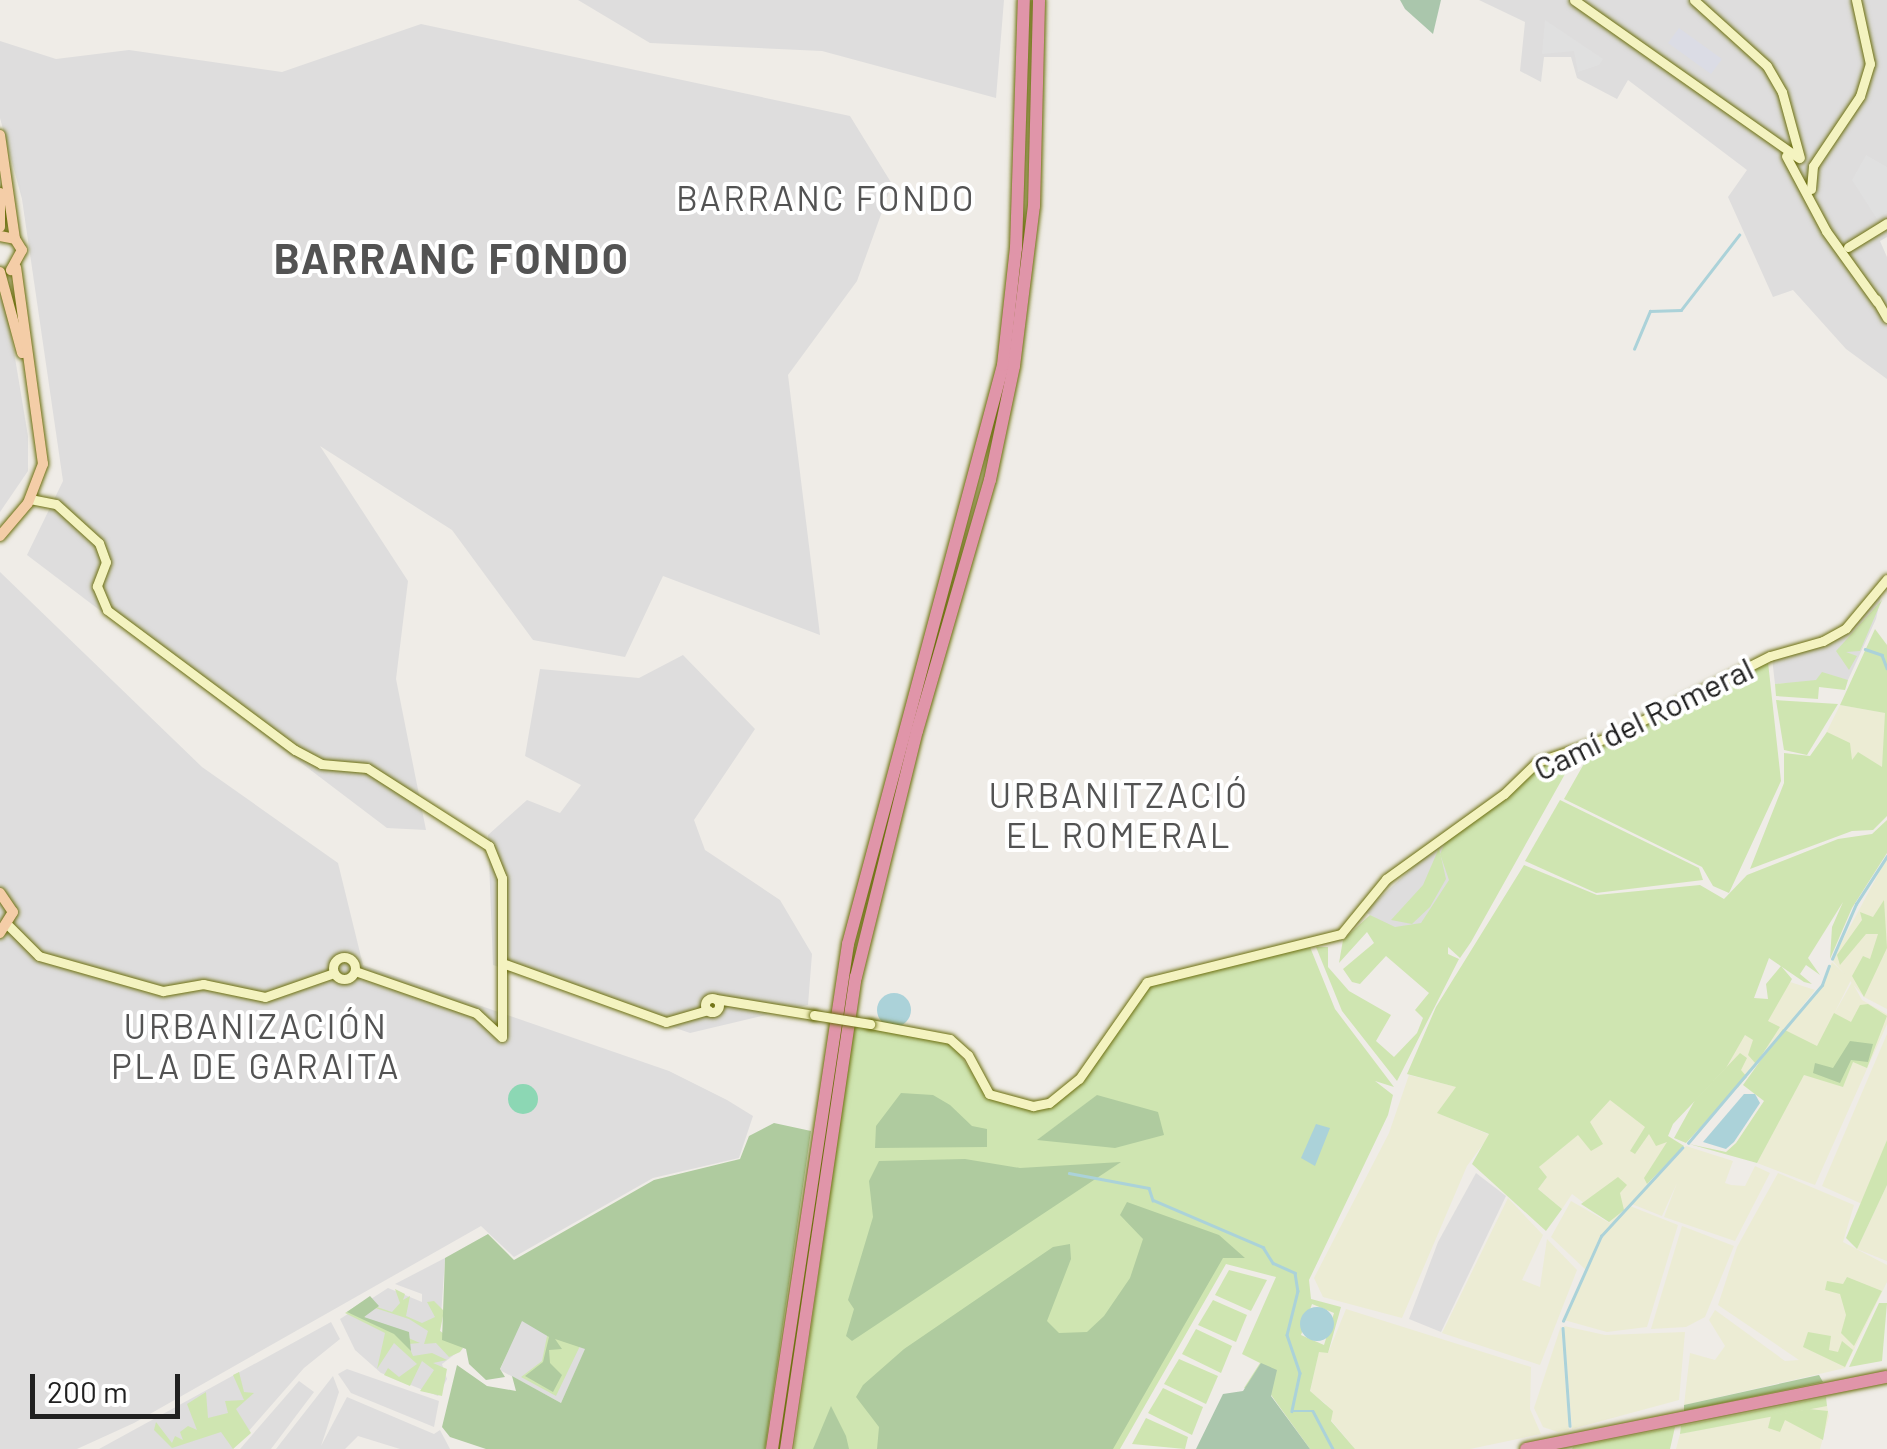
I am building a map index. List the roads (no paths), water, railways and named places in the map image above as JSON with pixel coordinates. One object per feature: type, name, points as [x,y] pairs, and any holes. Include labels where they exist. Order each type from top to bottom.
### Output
[{"type":"highway","points":[[772,1449],[848,944],[1003,364],[1016,248],[1024,0]]},
{"type":"highway","points":[[786,1449],[856,977],[917,731],[990,480],[1014,366],[1034,206],[1039,0]]},
{"type":"highway","points":[[1526,1449],[1887,1377]]},
{"type":"main road","points":[[0,135],[14,239],[22,250],[16,268],[43,464],[30,499],[0,533]]},
{"type":"main road","points":[[0,194],[0,227]]},
{"type":"main road","points":[[0,236],[14,239]]},
{"type":"main road","points":[[0,533],[29,488],[36,455],[17,323],[0,272],[16,268]]},
{"type":"main road","points":[[0,892],[12,905],[5,929]]},
{"type":"street","points":[[1574,0],[1804,163]]},
{"type":"street","points":[[1694,0],[1745,47],[1782,92],[1826,231],[1877,302]]},
{"type":"street","points":[[1804,163],[1821,153],[1860,96],[1870,64],[1856,0]]},
{"type":"street","points":[[1821,216],[1846,248],[1887,318]]},
{"type":"street","points":[[1846,248],[1887,223]]},
{"type":"street","points":[[1826,231],[1846,248],[1860,281]]},
{"type":"street","points":[[30,499],[56,504],[99,543],[106,562],[97,586],[107,610],[295,750],[321,764],[366,768],[489,846],[502,873],[502,1036],[476,1013],[354,971],[344,957],[334,962],[334,973]]},
{"type":"street","name":"Camí del Romeral","points":[[504,964],[666,1022],[734,1002],[950,1040],[968,1054],[989,1094],[1033,1106],[1049,1103],[1079,1078],[1147,982],[1341,934],[1386,879],[1504,794],[1537,762],[1610,736],[1782,651],[1823,641],[1853,621],[1887,579]]},
{"type":"street","points":[[5,929],[39,956],[164,992],[203,984],[264,997],[334,973]]},
{"type":"street","points":[[334,973],[344,980],[354,971]]},
{"type":"water","points":[[894,993],[906,998],[911,1010],[906,1022],[894,1027],[882,1022],[877,1010],[882,998]]},
{"type":"water","points":[[1744,1094],[1755,1094],[1760,1103],[1734,1142],[1726,1149],[1703,1142]]},
{"type":"water","points":[[1316,1124],[1330,1128],[1315,1166],[1301,1158]]},
{"type":"water","points":[[1317,1307],[1329,1312],[1334,1324],[1329,1336],[1317,1341],[1305,1336],[1300,1324],[1305,1312]]},
{"type":"waterway","points":[[1634,349],[1650,311],[1681,310],[1739,235]]},
{"type":"waterway","points":[[1865,649],[1882,655],[1887,668]]},
{"type":"waterway","points":[[1832,959],[1856,904],[1887,856]]},
{"type":"waterway","points":[[1688,1143],[1822,985],[1829,966]]},
{"type":"waterway","points":[[1563,1321],[1601,1236],[1682,1148]]},
{"type":"waterway","points":[[1069,1173],[1149,1188],[1153,1200],[1263,1247],[1273,1263],[1295,1273],[1298,1291],[1287,1335],[1300,1373],[1292,1411],[1313,1411],[1333,1449]]},
{"type":"waterway","points":[[1563,1328],[1570,1426]]},
{"type":"district","name":"BARRANC FONDO","points":[[826,197]]},
{"type":"district","name":"BARRANC FONDO","points":[[452,257]]},
{"type":"district","name":"URBANITZACIÓ EL ROMERAL","points":[[1119,814]]},
{"type":"district","name":"URBANIZACIÓN PLA DE GARAITA","points":[[256,1045]]}]
